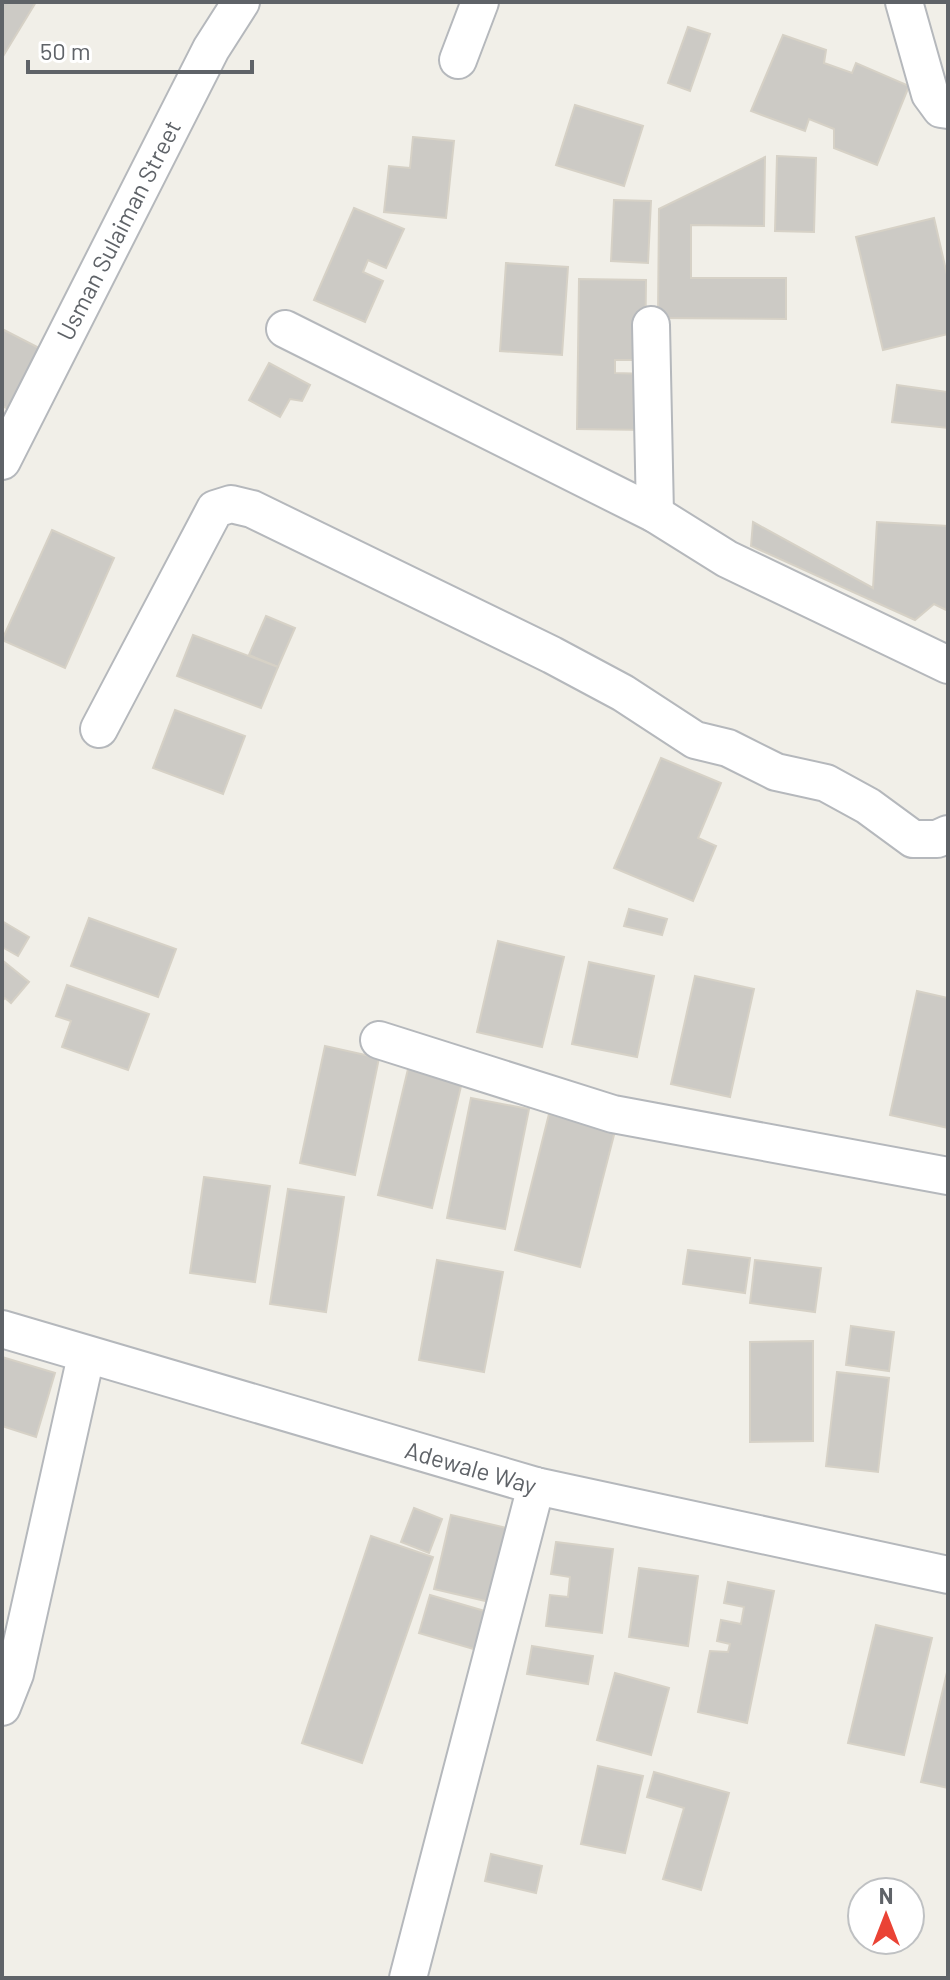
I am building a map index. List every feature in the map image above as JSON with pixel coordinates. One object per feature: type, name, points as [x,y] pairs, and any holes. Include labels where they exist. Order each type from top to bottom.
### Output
[{"type":"street","name":"Usman Sulaiman Street","points":[[2,461],[211,49],[241,2]]},
{"type":"street","points":[[458,60],[480,2]]},
{"type":"street","points":[[904,2],[930,94],[941,109],[948,110]]},
{"type":"street","points":[[651,325],[655,514]]},
{"type":"street","points":[[285,329],[655,514],[727,559],[948,665]]},
{"type":"street","points":[[99,729],[215,509],[231,504],[252,509],[552,655],[623,693],[695,740],[728,748],[776,772],[826,783],[868,806],[913,839],[937,839],[948,834]]},
{"type":"street","points":[[379,1040],[613,1114],[948,1176]]},
{"type":"street","name":"Adewale Way","points":[[2,1329],[536,1486],[948,1575]]},
{"type":"street","points":[[3,1711],[15,1674],[86,1356]]},
{"type":"street","points":[[408,1978],[536,1486]]},
{"type":"building","points":[[2,2],[36,2],[2,58]]},
{"type":"building","points":[[688,27],[710,34],[690,91],[668,83]]},
{"type":"building","points":[[783,35],[826,50],[824,63],[852,73],[856,63],[909,86],[877,165],[834,148],[834,129],[809,119],[805,131],[751,111]]},
{"type":"building","points":[[575,105],[643,126],[624,186],[556,165]]},
{"type":"building","points":[[413,137],[454,141],[446,218],[384,212],[389,166],[410,168]]},
{"type":"building","points":[[777,156],[816,158],[814,232],[775,231]]},
{"type":"building","points":[[765,157],[764,226],[691,225],[691,278],[786,278],[786,319],[658,318],[659,209]]},
{"type":"building","points":[[614,200],[651,201],[648,263],[611,261]]},
{"type":"building","points":[[354,208],[404,229],[386,268],[368,260],[363,272],[383,281],[365,322],[314,300]]},
{"type":"building","points":[[934,218],[948,279],[948,334],[883,350],[856,237]]},
{"type":"building","points":[[506,263],[568,267],[562,355],[500,351]]},
{"type":"building","points":[[579,279],[646,280],[645,360],[615,360],[615,373],[648,374],[647,430],[577,429]]},
{"type":"building","points":[[2,329],[41,349],[10,410],[2,406]]},
{"type":"building","points":[[269,363],[310,385],[302,401],[290,399],[280,417],[249,400]]},
{"type":"building","points":[[897,385],[948,392],[948,428],[892,422]]},
{"type":"building","points":[[753,522],[873,588],[877,522],[948,526],[948,611],[934,604],[915,620],[751,546]]},
{"type":"building","points":[[52,530],[114,558],[65,668],[2,640]]},
{"type":"building","points":[[266,616],[295,628],[278,667],[249,655]]},
{"type":"building","points":[[193,635],[278,667],[261,708],[177,676]]},
{"type":"building","points":[[175,710],[245,736],[223,794],[153,768]]},
{"type":"building","points":[[661,758],[721,783],[698,838],[716,846],[693,901],[614,868]]},
{"type":"building","points":[[629,909],[667,919],[662,935],[624,926]]},
{"type":"building","points":[[89,918],[176,949],[158,997],[71,966]]},
{"type":"building","points":[[2,921],[29,937],[18,956],[2,947]]},
{"type":"building","points":[[498,941],[564,957],[542,1047],[477,1032]]},
{"type":"building","points":[[2,960],[29,982],[11,1003],[5,998],[2,1001]]},
{"type":"building","points":[[589,962],[654,976],[637,1057],[572,1044]]},
{"type":"building","points":[[695,976],[754,989],[730,1097],[671,1084]]},
{"type":"building","points":[[67,985],[149,1014],[128,1070],[62,1047],[71,1021],[56,1016]]},
{"type":"building","points":[[917,991],[948,998],[948,1128],[890,1115]]},
{"type":"building","points":[[325,1046],[379,1058],[355,1175],[300,1163]]},
{"type":"building","points":[[408,1069],[462,1082],[432,1208],[378,1195]]},
{"type":"building","points":[[471,1098],[529,1109],[505,1229],[447,1218]]},
{"type":"building","points":[[549,1114],[615,1131],[580,1267],[515,1250]]},
{"type":"building","points":[[204,1177],[270,1186],[255,1282],[190,1273]]},
{"type":"building","points":[[288,1189],[344,1197],[326,1312],[270,1304]]},
{"type":"building","points":[[688,1250],[750,1258],[745,1293],[683,1284]]},
{"type":"building","points":[[437,1260],[503,1272],[484,1372],[419,1360]]},
{"type":"building","points":[[755,1260],[821,1268],[815,1312],[750,1303]]},
{"type":"building","points":[[851,1326],[894,1332],[889,1371],[846,1365]]},
{"type":"building","points":[[813,1341],[813,1441],[750,1442],[750,1342]]},
{"type":"building","points":[[2,1357],[55,1373],[36,1437],[2,1426]]},
{"type":"building","points":[[837,1372],[889,1378],[878,1472],[826,1466]]},
{"type":"building","points":[[414,1508],[442,1519],[429,1553],[401,1542]]},
{"type":"building","points":[[451,1515],[511,1529],[494,1603],[434,1589]]},
{"type":"building","points":[[371,1536],[433,1557],[362,1763],[302,1743]]},
{"type":"building","points":[[556,1542],[613,1549],[602,1633],[546,1626],[550,1595],[568,1597],[570,1577],[551,1574]]},
{"type":"building","points":[[639,1568],[698,1576],[688,1646],[629,1637]]},
{"type":"building","points":[[728,1582],[774,1591],[747,1723],[698,1712],[710,1651],[728,1652],[730,1644],[717,1641],[721,1620],[741,1624],[744,1607],[724,1603]]},
{"type":"building","points":[[430,1595],[488,1612],[477,1650],[419,1633]]},
{"type":"building","points":[[876,1625],[932,1638],[904,1755],[848,1743]]},
{"type":"building","points":[[532,1646],[593,1656],[588,1684],[527,1674]]},
{"type":"building","points":[[948,1668],[948,1788],[921,1782]]},
{"type":"building","points":[[615,1673],[669,1688],[651,1755],[597,1740]]},
{"type":"building","points":[[598,1766],[643,1776],[625,1853],[581,1844]]},
{"type":"building","points":[[654,1772],[729,1793],[701,1890],[663,1879],[684,1808],[647,1797]]},
{"type":"building","points":[[491,1854],[542,1866],[536,1893],[485,1881]]}]
